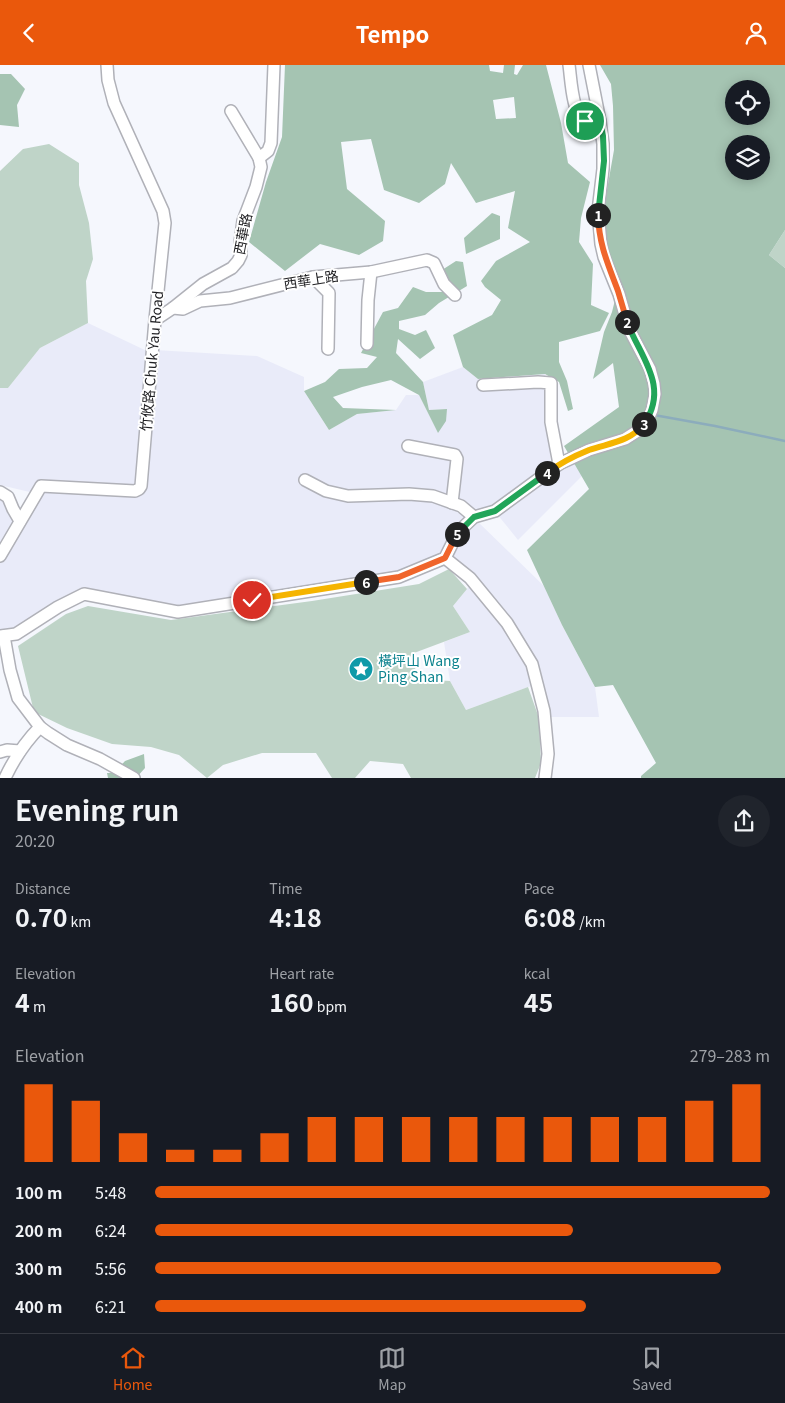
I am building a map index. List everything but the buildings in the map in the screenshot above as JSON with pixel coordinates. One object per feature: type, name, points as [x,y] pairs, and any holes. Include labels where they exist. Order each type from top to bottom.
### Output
[{"type":"street","name":"竹攸路 Chuk Yau Road","points":[[0,556],[41,486],[135,491],[141,486],[164,223],[163,211],[114,103],[108,80],[107,65]]},
{"type":"street","name":"西華路","points":[[173,308],[203,284],[232,268],[238,261],[243,221],[256,187],[261,167],[259,159],[268,151],[271,143],[274,65]]},
{"type":"street","points":[[569,65],[575,107],[578,114],[585,121],[600,121]]},
{"type":"street","points":[[134,778],[100,759],[66,745],[40,727],[18,698],[2,636],[16,634],[58,607],[84,594],[178,612],[399,577],[445,558],[458,532],[474,517],[495,511],[559,464],[589,450],[621,441],[642,427],[648,419],[654,400],[655,389],[653,379],[629,329],[601,244],[598,211],[604,153],[589,65]]},
{"type":"street","points":[[231,111],[259,159]]},
{"type":"street","name":"西華上路","points":[[155,320],[173,308],[183,309],[200,301],[230,298],[313,277],[371,272],[427,260],[434,263],[444,284],[455,295]]},
{"type":"street","points":[[367,344],[371,272]]},
{"type":"street","points":[[313,277],[330,293],[328,349]]},
{"type":"street","points":[[484,385],[551,383],[551,422],[559,464]]},
{"type":"street","points":[[408,447],[455,455],[457,459],[452,503]]},
{"type":"street","points":[[305,480],[326,491],[348,495],[410,493],[433,496],[461,505],[474,517]]},
{"type":"street","points":[[0,492],[8,497],[20,521]]},
{"type":"street","points":[[445,558],[470,578],[507,623],[532,664],[544,711],[548,754],[545,778]]},
{"type":"street","points":[[5,778],[20,751],[40,727]]},
{"type":"street","points":[[0,752],[7,750],[20,751]]},
{"type":"shaded area","points":[[88,323],[149,352],[137,487],[40,484],[34,493],[0,485],[0,388],[8,388],[40,348]]},
{"type":"shaded area","points":[[155,350],[257,356],[304,377],[304,391],[329,430],[357,414],[396,410],[406,395],[419,395],[438,433],[447,409],[429,410],[423,382],[463,367],[478,379],[545,374],[551,466],[494,509],[472,514],[443,556],[399,574],[178,609],[84,591],[15,631],[0,633],[0,561],[42,489],[136,494]]},
{"type":"shaded area","points":[[573,461],[582,476],[518,540],[497,514]]},
{"type":"shaded area","points":[[0,495],[17,521],[0,550]]},
{"type":"shaded area","points":[[475,519],[544,586],[562,625],[595,687],[599,717],[547,717],[534,663],[448,557],[460,534]]},
{"type":"shaded area","points":[[471,584],[504,625],[529,665],[534,685],[466,710],[450,681],[444,642],[470,632],[453,606]]},
{"type":"green space","points":[[285,65],[489,65],[490,71],[503,73],[504,65],[515,65],[514,74],[517,75],[523,65],[546,65],[561,123],[568,163],[590,182],[581,218],[579,242],[593,264],[591,305],[609,313],[600,331],[559,342],[559,362],[567,381],[573,409],[568,411],[559,382],[545,374],[478,379],[463,367],[453,335],[492,315],[501,300],[485,287],[481,281],[496,261],[530,242],[508,228],[515,191],[476,203],[451,163],[445,184],[419,203],[384,190],[371,139],[341,142],[347,189],[385,221],[383,241],[359,255],[320,244],[285,271],[249,242],[266,182],[282,137]],"holes":[[[514,97],[516,118],[496,119],[493,100]]]},
{"type":"green space","points":[[600,65],[785,65],[785,230],[769,255],[785,268],[785,778],[641,778],[656,763],[613,685],[595,687],[562,625],[527,550],[589,489],[564,446],[619,407],[613,363],[593,379],[604,332],[612,312],[619,284],[599,235],[614,150],[611,84]]},
{"type":"green space","points":[[0,74],[11,74],[25,89],[17,105],[19,127],[0,125]]},
{"type":"green space","points":[[49,144],[79,163],[79,185],[89,223],[93,259],[86,281],[88,323],[40,348],[8,388],[0,388],[0,171],[23,149]]},
{"type":"green space","points":[[492,213],[500,216],[500,239],[466,254],[464,238]]},
{"type":"green space","points":[[785,230],[785,268],[769,255]]},
{"type":"green space","points":[[456,261],[463,262],[467,286],[439,303],[425,315],[399,321],[399,329],[415,335],[426,330],[435,348],[420,359],[398,339],[396,353],[423,382],[429,410],[447,409],[446,421],[438,433],[419,395],[391,380],[333,397],[343,408],[396,410],[357,414],[329,430],[304,391],[325,382],[339,369],[367,368],[377,357],[361,353],[383,312],[398,308],[413,287],[426,292],[444,292],[442,270]]},
{"type":"green space","points":[[449,569],[467,589],[453,606],[470,632],[414,653],[416,679],[450,681],[466,710],[528,687],[539,718],[541,763],[535,778],[411,778],[403,764],[370,761],[355,778],[332,778],[316,753],[262,753],[223,765],[207,778],[179,755],[151,747],[112,744],[67,728],[34,712],[18,646],[66,614],[88,606],[171,620],[419,584]]},
{"type":"green space","points":[[144,754],[145,768],[136,778],[108,778],[107,773],[114,773],[125,761]]},
{"type":"waterway","points":[[654,415],[785,441]]},
{"type":"place","name":"橫坪山 Wang Ping Shan","points":[[361,669]]},
{"type":"route","points":[[252,600],[399,577],[445,558],[458,532],[474,517],[495,511],[559,464],[589,450],[625,439],[639,430],[645,423],[654,405],[654,384],[650,369],[629,329],[619,294],[603,251],[598,224],[598,211],[604,161],[603,136],[600,121],[585,121]]}]
